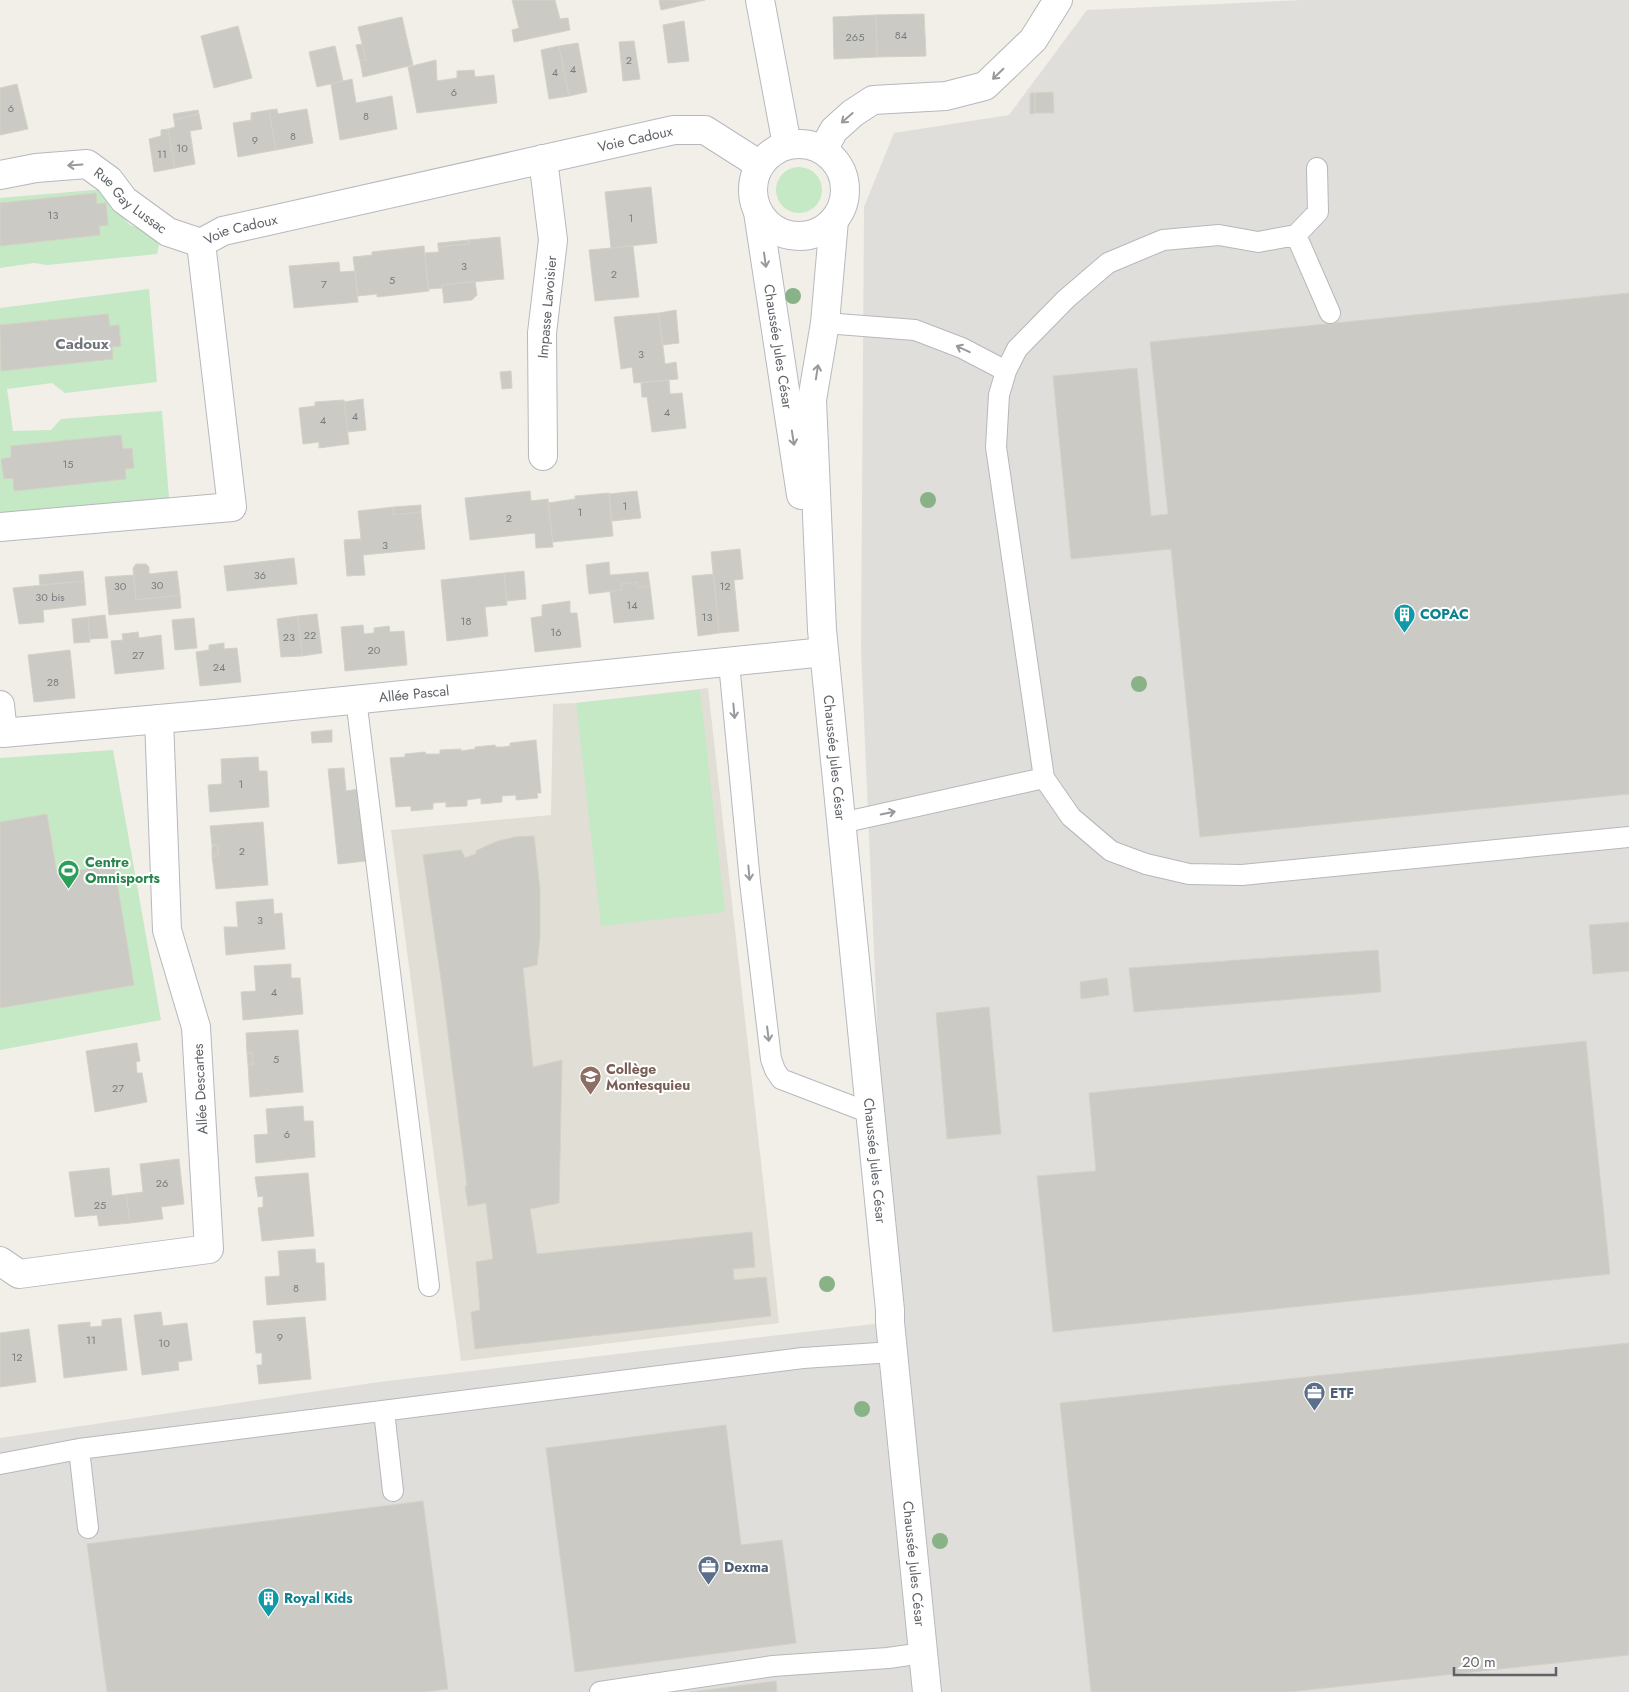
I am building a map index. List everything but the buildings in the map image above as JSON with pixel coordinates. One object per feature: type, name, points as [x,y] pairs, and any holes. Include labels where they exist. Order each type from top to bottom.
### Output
[{"type":"street","points":[[760,0],[787,145]]},
{"type":"street","points":[[824,150],[834,130],[853,113],[873,100],[946,96],[985,86],[1033,40],[1058,0]]},
{"type":"street","name":"Voie Cadoux","points":[[0,527],[232,507],[201,243],[223,231],[674,130],[705,130],[760,165]]},
{"type":"street","points":[[799,143],[812,145],[824,150],[838,164],[844,178],[846,193],[842,207],[834,220],[823,230],[809,235],[794,236],[780,232],[767,224],[758,212],[753,196],[753,185],[760,165],[772,152],[787,145],[799,143]]},
{"type":"street","name":"Impasse Lavoisier","points":[[543,159],[553,240],[542,334],[544,456]]},
{"type":"street","name":"Rue Gay Lussac","points":[[0,175],[36,168],[87,164],[109,180],[124,200],[168,232],[201,243]]},
{"type":"street","name":"Chaussée Jules César","points":[[758,212],[823,641],[927,1692]]},
{"type":"street","name":"Chaussée Jules César","points":[[823,641],[812,400],[825,323],[834,220]]},
{"type":"street","name":"Allée Pascal","points":[[2,734],[729,662],[823,641]]},
{"type":"street","points":[[0,705],[2,734]]},
{"type":"street","name":"Allée Descartes","points":[[0,1261],[19,1274],[209,1249],[196,1028],[167,930],[159,719]]},
{"type":"lane","points":[[1317,168],[1318,212],[1296,235],[1258,242],[1219,235],[1163,240],[1108,263],[1066,299],[1017,349],[1006,371],[999,395],[996,447],[1044,778],[1071,817],[1111,851],[1146,864],[1189,874],[1242,875],[1629,837]]},
{"type":"lane","points":[[1296,235],[1330,313]]},
{"type":"lane","points":[[825,323],[915,330],[962,348],[1006,371]]},
{"type":"lane","points":[[729,662],[750,882],[771,1059],[781,1080],[870,1113]]},
{"type":"lane","points":[[356,700],[429,1286]]},
{"type":"lane","points":[[841,823],[1044,778]]},
{"type":"lane","points":[[0,1464],[79,1449],[803,1358],[893,1352]]},
{"type":"lane","points":[[384,1411],[394,1491]]},
{"type":"lane","points":[[79,1449],[88,1528]]},
{"type":"lane","points":[[600,1692],[773,1666],[888,1658],[923,1653]]},
{"type":"shaded area","points":[[1302,0],[1629,0],[1629,1692],[0,1692],[0,1438],[379,1382],[890,1322],[861,650],[864,207],[894,133],[1009,115],[1087,10]]},
{"type":"shaded area","name":"Collège Montesquieu","points":[[708,688],[779,1323],[461,1361],[391,830],[551,815],[553,704]]},
{"type":"green space","points":[[804,167],[808,168],[818,177],[821,181],[821,199],[812,209],[804,213],[794,213],[786,209],[777,199],[776,185],[780,177],[790,168]]},
{"type":"green space","points":[[105,189],[114,208],[130,225],[150,232],[159,245],[157,254],[47,265],[34,263],[0,268],[0,198]]},
{"type":"green space","points":[[149,289],[157,382],[65,393],[52,383],[7,389],[13,431],[51,430],[61,419],[162,411],[169,498],[0,514],[0,308]]},
{"type":"green space","points":[[700,690],[725,912],[601,926],[576,703]]},
{"type":"green space","name":"Centre Omnisports","points":[[113,750],[161,1020],[0,1050],[0,758]]},
{"type":"place","name":"COPAC","points":[[1404,633]]},
{"type":"place","name":"Centre Omnisports","points":[[69,889]]},
{"type":"place","name":"Collège Montesquieu","points":[[590,1096]]},
{"type":"place","name":"ETF","points":[[1314,1412]]},
{"type":"place","name":"Dexma","points":[[708,1586]]},
{"type":"place","name":"Royal Kids","points":[[268,1617]]},
{"type":"district","name":"Cadoux","points":[[82,344]]}]
